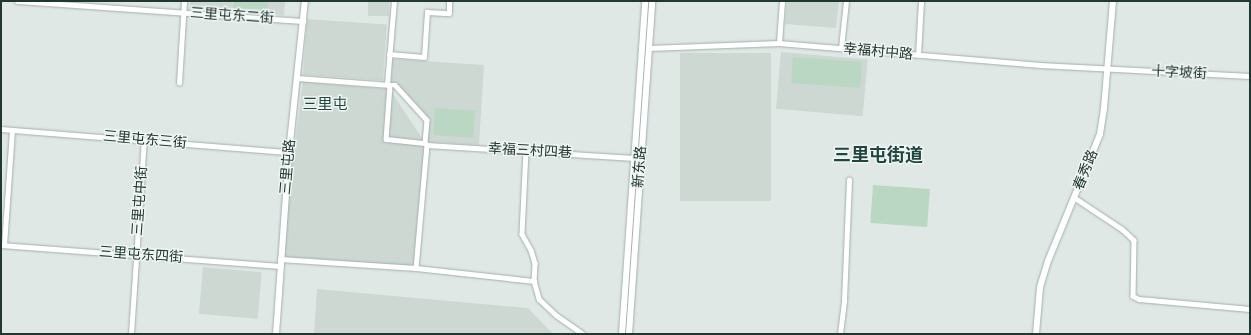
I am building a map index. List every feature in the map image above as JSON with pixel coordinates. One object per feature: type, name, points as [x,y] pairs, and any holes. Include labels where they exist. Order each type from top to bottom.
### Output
[{"type":"street","name":"三里屯东二街","points":[[17,1],[303,21]]},
{"type":"street","points":[[178,83],[184,1]]},
{"type":"street","name":"三里屯路","points":[[276,334],[289,152],[305,1]]},
{"type":"street","points":[[388,85],[389,54],[394,1]]},
{"type":"street","points":[[389,54],[424,57],[427,12],[449,13],[449,1]]},
{"type":"street","name":"新东路","points":[[622,334],[645,1]]},
{"type":"street","name":"新东路","points":[[629,334],[652,1]]},
{"type":"street","points":[[779,43],[782,1]]},
{"type":"street","points":[[841,48],[846,1]]},
{"type":"street","points":[[918,55],[921,1]]},
{"type":"street","name":"春秀路","points":[[1036,334],[1040,287],[1048,261],[1100,134],[1113,1]]},
{"type":"street","name":"幸福村中路","points":[[649,48],[779,43],[1107,69]]},
{"type":"street","name":"十字坡街","points":[[1107,69],[1250,76]]},
{"type":"street","points":[[297,78],[395,85],[427,120],[416,268]]},
{"type":"street","name":"幸福三村四巷","points":[[388,85],[386,139],[426,144],[634,158]]},
{"type":"street","name":"三里屯东三街","points":[[1,129],[289,152]]},
{"type":"street","points":[[2,245],[12,130]]},
{"type":"street","name":"三里屯中街","points":[[131,334],[144,140]]},
{"type":"street","points":[[526,151],[522,234],[531,250],[535,263],[534,281],[539,299],[556,315],[582,334]]},
{"type":"street","points":[[840,334],[844,300],[849,180]]},
{"type":"street","points":[[1075,198],[1122,229],[1134,240],[1133,296],[1139,299],[1250,309]]},
{"type":"street","name":"三里屯东四街","points":[[2,245],[136,255],[416,268],[534,281]]},
{"type":"shaded area","points":[[190,1],[285,1],[284,15],[190,9]]},
{"type":"shaded area","points":[[368,1],[389,1],[389,16],[368,16]]},
{"type":"shaded area","points":[[787,1],[839,1],[836,28],[785,24]]},
{"type":"shaded area","points":[[307,19],[387,25],[383,80],[303,75]]},
{"type":"shaded area","points":[[781,52],[868,60],[863,116],[776,109]]},
{"type":"shaded area","points":[[680,53],[771,53],[771,201],[680,201]]},
{"type":"shaded area","points":[[392,59],[484,65],[479,145],[427,142],[428,119],[397,86],[397,83],[391,82]]},
{"type":"shaded area","points":[[303,82],[390,89],[425,143],[416,268],[280,259]]},
{"type":"shaded area","points":[[203,267],[262,272],[258,319],[199,314]]},
{"type":"shaded area","points":[[317,289],[528,308],[553,334],[314,334]]},
{"type":"green space","points":[[234,1],[268,1],[268,9],[233,8]]},
{"type":"green space","points":[[793,57],[862,62],[860,88],[791,83]]},
{"type":"green space","points":[[435,108],[475,111],[473,138],[433,135]]},
{"type":"green space","points":[[873,185],[930,189],[927,227],[870,223]]},
{"type":"district","name":"三里屯","points":[[325,105]]},
{"type":"district","name":"三里屯街道","points":[[878,155]]}]
